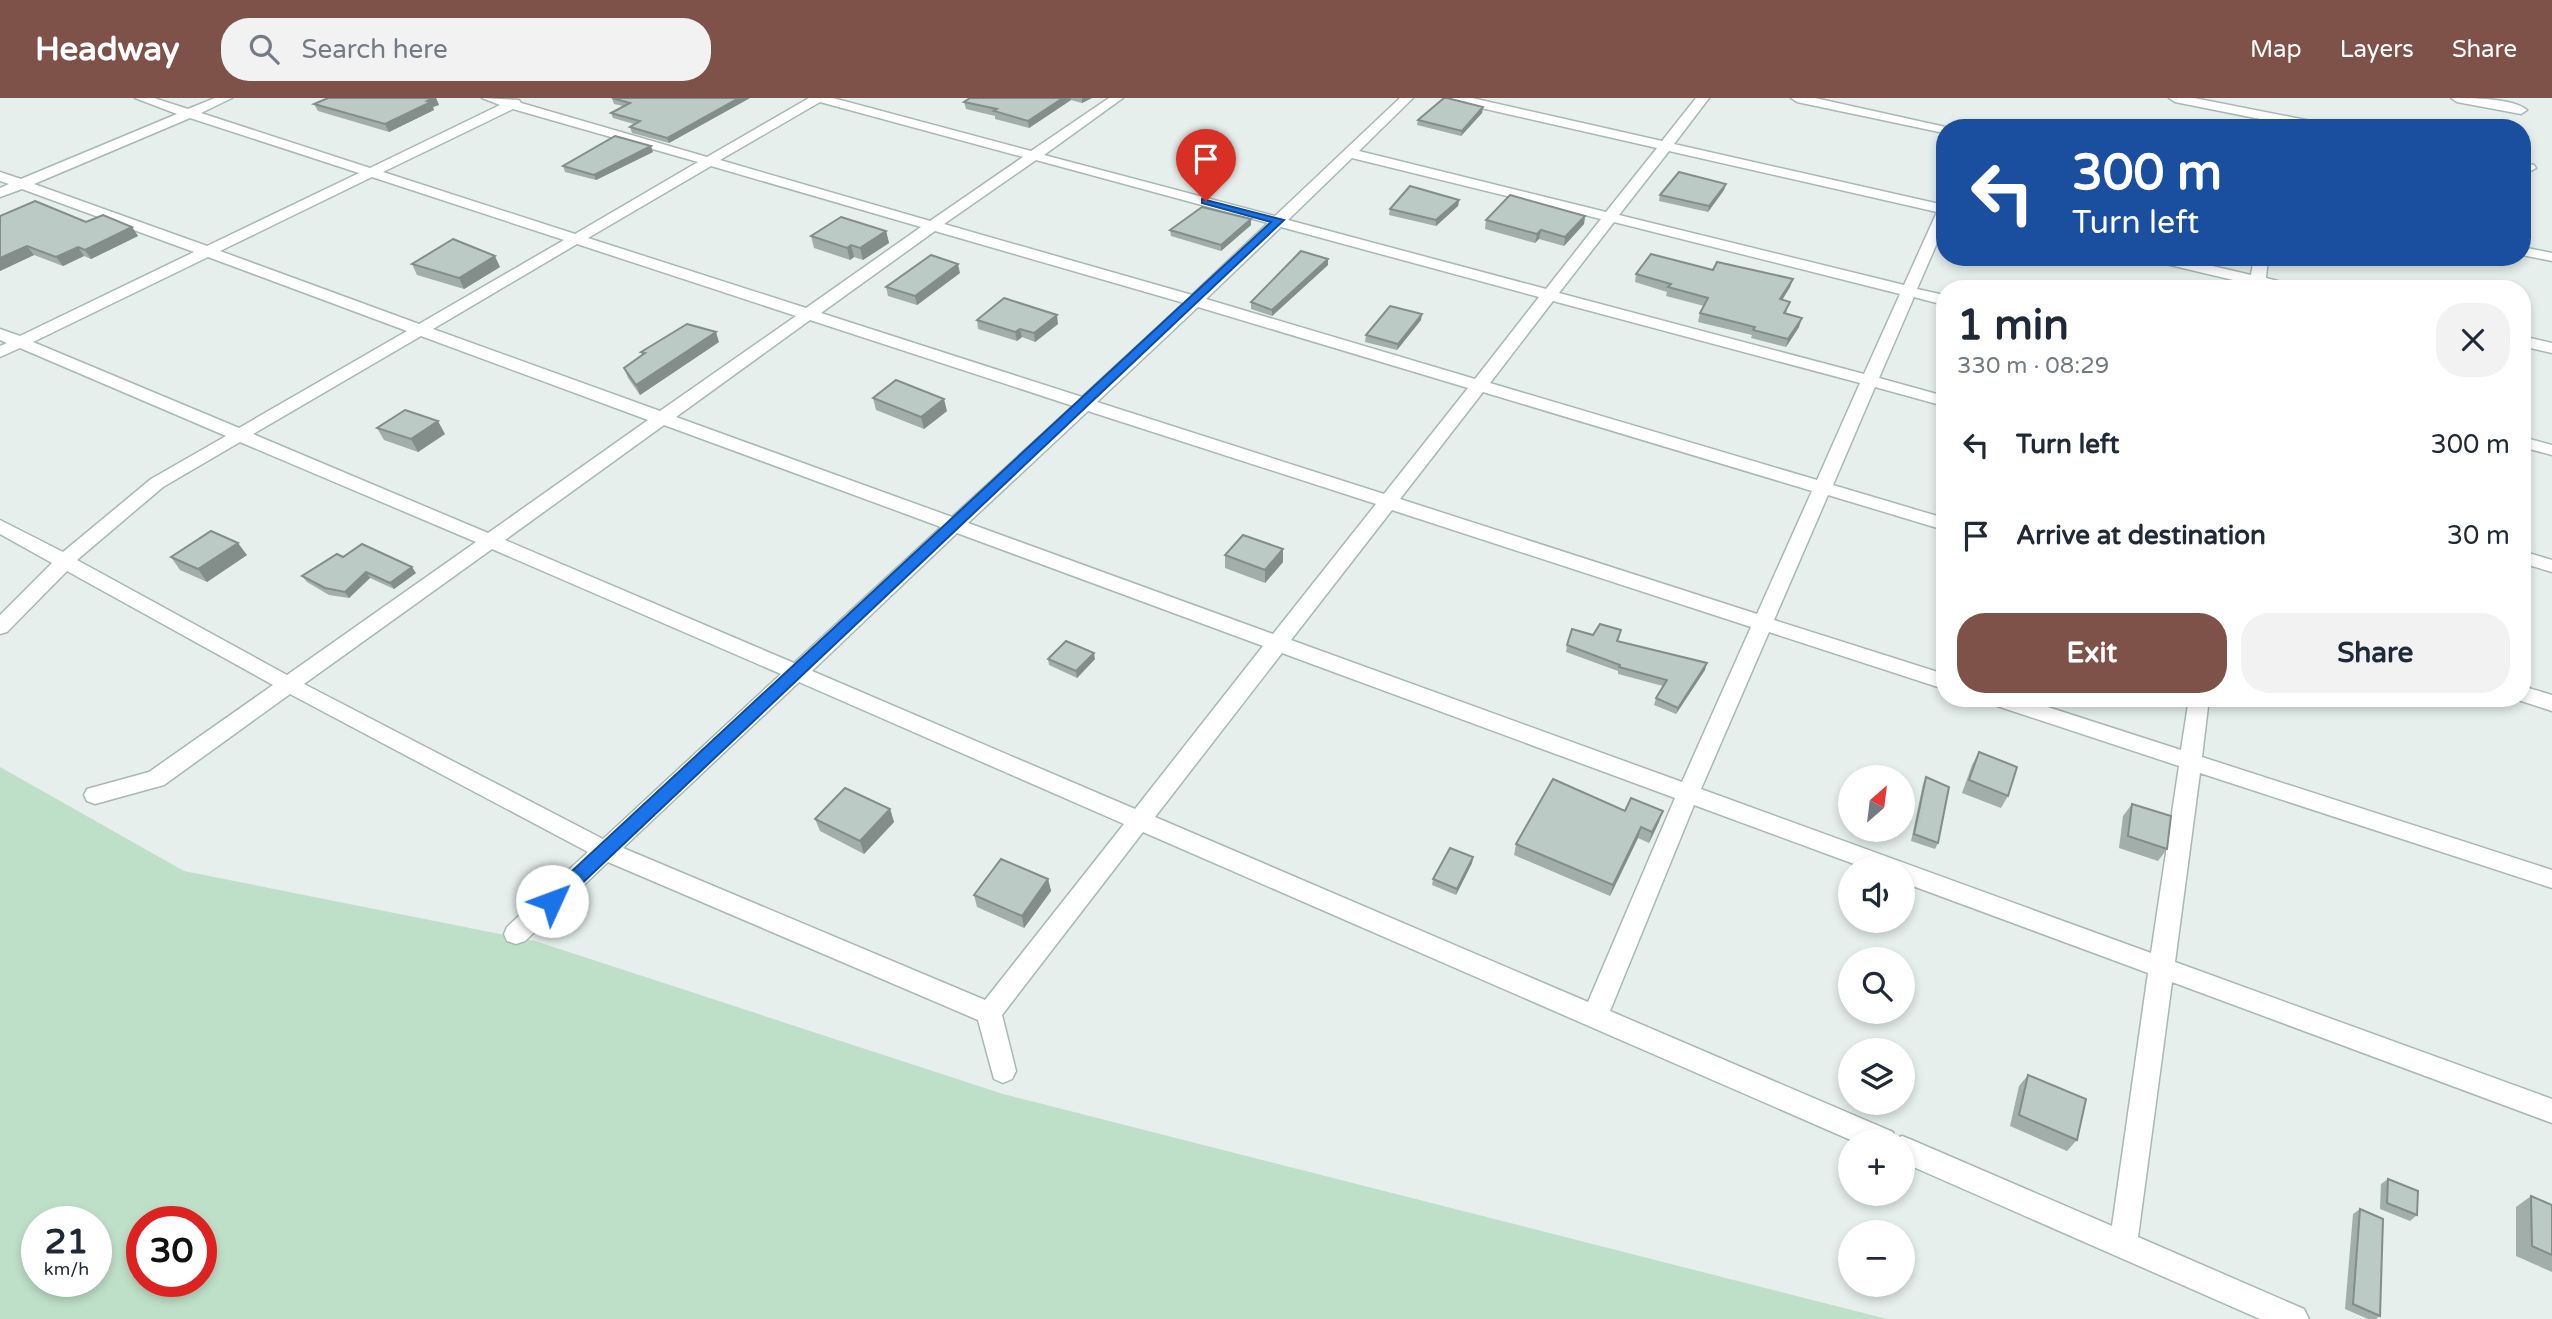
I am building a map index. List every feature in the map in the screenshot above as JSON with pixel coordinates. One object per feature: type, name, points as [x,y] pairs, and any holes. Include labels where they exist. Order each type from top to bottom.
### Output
[{"type":"street","points":[[141,98],[1936,679]]},
{"type":"street","points":[[0,193],[226,98]]},
{"type":"street","points":[[488,98],[517,101],[708,162],[1195,301],[1936,522]]},
{"type":"street","points":[[0,627],[64,562],[157,483],[819,98],[1936,399]]},
{"type":"street","points":[[95,795],[156,779],[932,226],[1117,98]]},
{"type":"street","points":[[516,934],[1195,301],[1407,98]]},
{"type":"street","points":[[1455,98],[1936,208]]},
{"type":"street","points":[[989,1013],[1703,98]]},
{"type":"street","points":[[1797,98],[1936,127]]},
{"type":"street","points":[[2175,98],[2260,119]]},
{"type":"street","points":[[2457,98],[2521,110]]},
{"type":"street","points":[[0,352],[517,101]]},
{"type":"street","points":[[1350,153],[1936,298]]},
{"type":"street","points":[[0,176],[1859,856]]},
{"type":"street","points":[[1595,1016],[1688,793],[1936,229]]},
{"type":"street","points":[[2531,253],[2552,257]]},
{"type":"street","points":[[2187,266],[2239,280]]},
{"type":"street","points":[[0,334],[491,541],[1855,1129]]},
{"type":"street","points":[[2531,343],[2552,348]]},
{"type":"street","points":[[2531,444],[2552,450]]},
{"type":"street","points":[[0,526],[289,685],[606,851],[989,1013]]},
{"type":"street","points":[[2531,560],[2552,566]]},
{"type":"street","points":[[2531,697],[2552,703]]},
{"type":"street","points":[[2023,707],[2552,879]]},
{"type":"street","points":[[2123,1245],[2198,707]]},
{"type":"street","points":[[1915,877],[2552,1111]]},
{"type":"street","points":[[989,1013],[1003,1070]]},
{"type":"street","points":[[1915,1155],[2294,1319]]},
{"type":"green space","points":[[0,767],[184,871],[535,941],[1003,1094],[1887,1319],[0,1319]]},
{"type":"building","points":[[328,98],[433,98],[427,101],[431,102],[385,124],[314,104]]},
{"type":"building","points":[[612,98],[739,98],[667,138],[630,127],[640,121],[611,113],[630,103]]},
{"type":"building","points":[[970,98],[1063,98],[1028,121],[994,111],[997,109],[964,102]]},
{"type":"building","points":[[1444,98],[1483,107],[1462,131],[1418,120]]},
{"type":"building","points":[[615,136],[651,146],[594,175],[563,166]]},
{"type":"building","points":[[1679,172],[1726,184],[1709,206],[1660,195]]},
{"type":"building","points":[[1410,186],[1459,200],[1436,220],[1390,209]]},
{"type":"building","points":[[1510,195],[1585,216],[1565,237],[1541,230],[1537,234],[1486,220]]},
{"type":"building","points":[[35,201],[86,222],[103,215],[132,227],[85,250],[78,247],[56,257],[27,246],[0,258],[0,216]]},
{"type":"building","points":[[1202,207],[1251,219],[1221,245],[1170,230]]},
{"type":"building","points":[[841,217],[886,231],[860,248],[851,245],[847,248],[811,236]]},
{"type":"building","points":[[453,239],[495,256],[459,278],[412,264]]},
{"type":"building","points":[[1301,251],[1328,259],[1272,310],[1251,302]]},
{"type":"building","points":[[1651,254],[1713,270],[1717,262],[1793,279],[1780,299],[1790,302],[1784,313],[1802,318],[1788,339],[1753,330],[1755,327],[1700,313],[1708,298],[1668,287],[1671,284],[1636,274]]},
{"type":"building","points":[[931,255],[958,264],[915,296],[886,287]]},
{"type":"building","points":[[1004,298],[1057,315],[1034,333],[1020,329],[1015,332],[977,320]]},
{"type":"building","points":[[1390,306],[1422,314],[1398,344],[1366,335]]},
{"type":"building","points":[[687,324],[716,332],[636,385],[624,368],[645,353],[641,352]]},
{"type":"building","points":[[896,380],[944,399],[921,417],[873,398]]},
{"type":"building","points":[[405,410],[438,421],[411,439],[377,428]]},
{"type":"building","points":[[211,531],[238,543],[198,569],[171,557]]},
{"type":"building","points":[[1243,535],[1283,549],[1265,570],[1225,555]]},
{"type":"building","points":[[362,544],[412,567],[390,583],[366,572],[345,592],[325,588],[302,576],[337,554],[343,557]]},
{"type":"building","points":[[1600,624],[1621,630],[1617,641],[1707,663],[1678,708],[1656,698],[1667,680],[1619,667],[1620,665],[1567,645],[1572,629],[1593,635]]},
{"type":"building","points":[[1066,641],[1094,653],[1076,671],[1048,659]]},
{"type":"building","points":[[1979,752],[2017,767],[2008,796],[1969,780]]},
{"type":"building","points":[[1926,777],[1949,787],[1938,843],[1915,834]]},
{"type":"building","points":[[1553,779],[1625,811],[1631,798],[1663,811],[1652,832],[1641,827],[1613,885],[1516,844]]},
{"type":"building","points":[[845,788],[890,809],[860,841],[815,819]]},
{"type":"building","points":[[2132,804],[2171,816],[2167,849],[2128,836]]},
{"type":"building","points":[[1450,848],[1473,857],[1457,889],[1433,879]]},
{"type":"building","points":[[1001,859],[1048,879],[1022,916],[974,895]]},
{"type":"building","points":[[2028,1075],[2086,1099],[2077,1140],[2019,1115]]},
{"type":"building","points":[[2388,1179],[2418,1191],[2417,1215],[2387,1203]]},
{"type":"building","points":[[2531,1196],[2552,1205],[2552,1255],[2532,1246]]},
{"type":"building","points":[[2360,1209],[2383,1219],[2380,1316],[2353,1304]]},
{"type":"route","points":[[552,901],[1279,220],[1206,201]]}]
